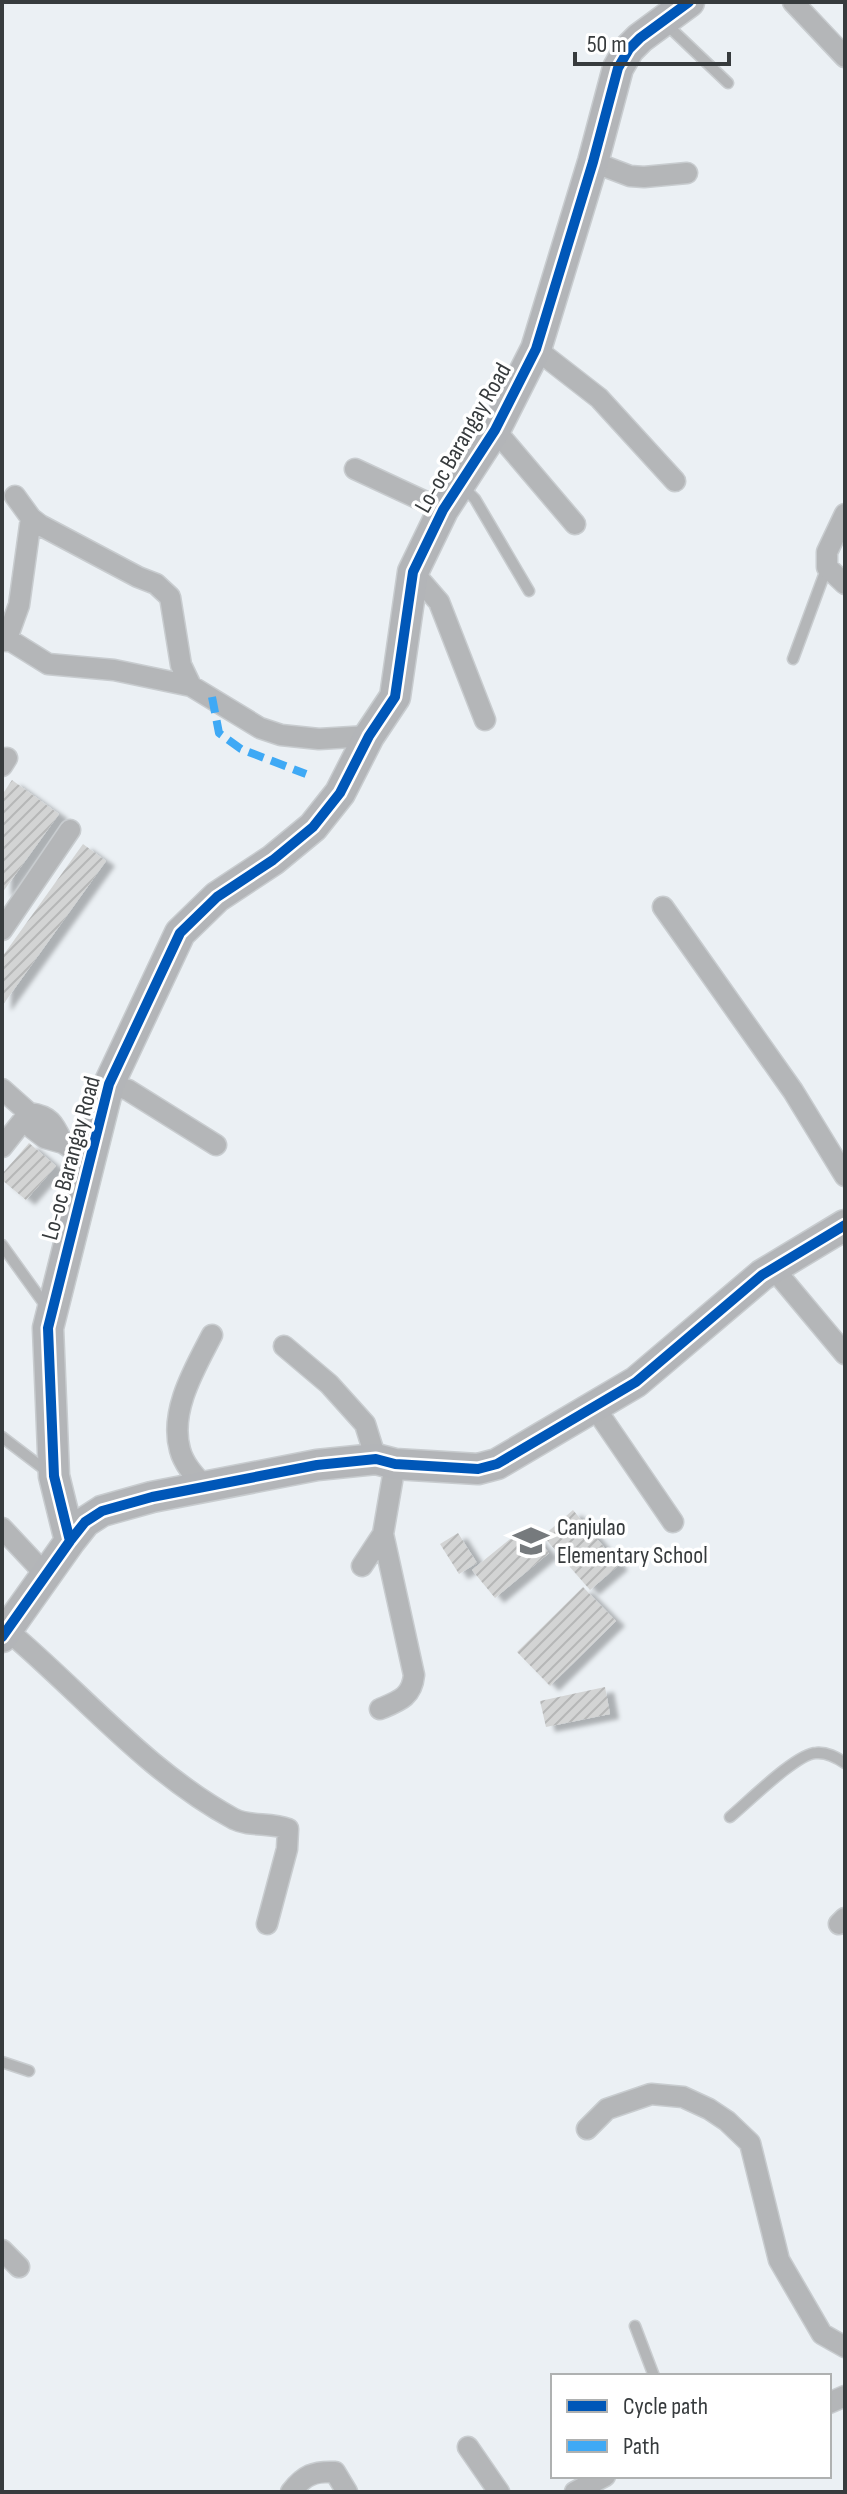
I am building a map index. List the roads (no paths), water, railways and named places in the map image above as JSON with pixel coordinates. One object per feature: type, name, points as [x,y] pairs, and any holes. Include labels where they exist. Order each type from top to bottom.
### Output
[{"type":"street","name":"Lo-oc Barangay Road","points":[[70,1541],[54,1476],[48,1328],[109,1084],[180,933],[217,897],[273,860],[313,827],[340,793],[369,736],[395,697],[413,572],[443,510],[495,430],[536,349],[618,68],[629,49],[689,2]]},
{"type":"street","points":[[793,2],[845,57]]},
{"type":"street","points":[[593,162],[630,176],[687,173]]},
{"type":"street","points":[[536,349],[599,398],[675,481]]},
{"type":"street","points":[[495,430],[575,524]]},
{"type":"street","points":[[355,469],[443,510]]},
{"type":"street","points":[[15,496],[31,518],[156,584],[170,597],[181,665],[191,686]]},
{"type":"street","points":[[845,514],[827,552],[827,567],[845,584]]},
{"type":"street","points":[[31,518],[19,605],[4,640],[48,664],[114,670],[191,686],[260,728],[281,735],[319,739],[369,736]]},
{"type":"street","points":[[413,572],[439,602],[485,720]]},
{"type":"street","points":[[2,930],[70,830]]},
{"type":"street","points":[[663,907],[793,1091],[845,1176]]},
{"type":"street","points":[[109,1084],[128,1090],[216,1145]]},
{"type":"street","points":[[2,1089],[29,1113],[44,1115],[56,1127],[63,1143],[90,1161]]},
{"type":"street","points":[[2,1147],[29,1113]]},
{"type":"street","points":[[267,1924],[287,1849],[288,1829],[275,1824],[238,1821],[181,1784],[107,1724],[45,1662],[4,1634],[85,1522],[102,1511],[152,1497],[317,1465],[385,1462],[478,1469],[497,1464],[636,1382],[762,1275],[845,1225]]},
{"type":"street","points":[[773,1268],[845,1354]]},
{"type":"street","points":[[205,1487],[189,1468],[180,1450],[179,1416],[191,1378],[212,1335]]},
{"type":"street","points":[[284,1346],[329,1384],[365,1424],[385,1462],[383,1534],[414,1675],[409,1694],[380,1709]]},
{"type":"street","points":[[595,1408],[673,1522]]},
{"type":"street","points":[[2,1528],[46,1575]]},
{"type":"street","points":[[362,1566],[383,1534]]},
{"type":"street","points":[[587,2129],[607,2109],[651,2094],[683,2097],[727,2121],[750,2143],[779,2260],[822,2334],[845,2347]]},
{"type":"street","points":[[2,2250],[19,2267]]},
{"type":"street","points":[[468,2447],[499,2492]]},
{"type":"street","points":[[291,2492],[301,2478],[317,2471],[335,2472],[347,2492]]},
{"type":"street","points":[[575,2492],[601,2478]]},
{"type":"lane","points":[[664,21],[728,83]]},
{"type":"lane","points":[[461,485],[475,499],[529,591]]},
{"type":"lane","points":[[793,659],[827,567]]},
{"type":"lane","points":[[2,1245],[51,1314]]},
{"type":"lane","points":[[2,1437],[40,1469],[54,1476]]},
{"type":"lane","points":[[730,1817],[789,1766],[812,1752],[832,1755],[845,1763]]},
{"type":"lane","points":[[2,2062],[29,2071]]},
{"type":"lane","points":[[635,2326],[653,2374]]},
{"type":"place","name":"Canjulao Elementary School","points":[[531,1541]]}]
